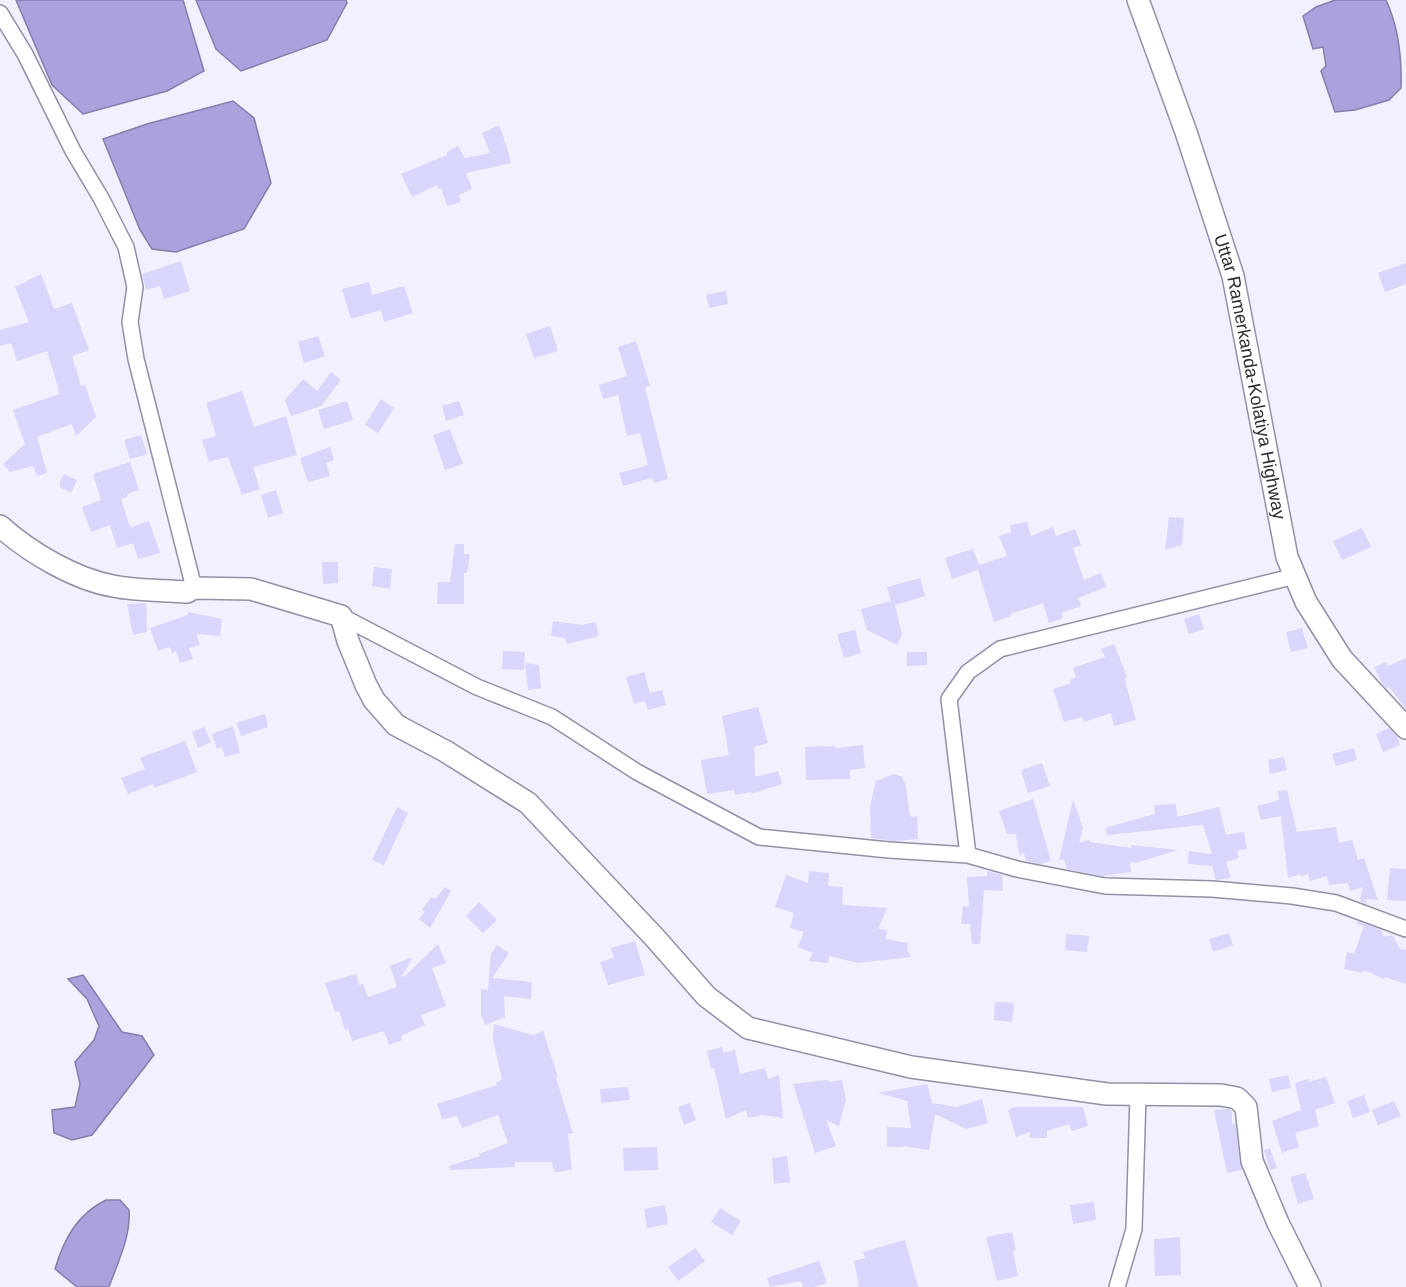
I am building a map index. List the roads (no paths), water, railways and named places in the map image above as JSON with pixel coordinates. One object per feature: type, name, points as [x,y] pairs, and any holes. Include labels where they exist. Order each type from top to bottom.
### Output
[{"type":"main road","name":"Uttar Ramerkanda-Kolatiya Highway","points":[[1138,0],[1186,132],[1233,276],[1287,557],[1306,602],[1342,659],[1406,728]]},
{"type":"main road","points":[[0,526],[66,571],[112,586],[187,592],[194,588],[251,589],[341,616],[348,641],[366,684],[375,700],[396,725],[445,751],[528,803],[656,939],[706,996],[748,1028],[911,1068],[1107,1094],[1221,1095],[1237,1098],[1246,1107],[1252,1161],[1278,1223],[1310,1287]]},
{"type":"street","points":[[0,13],[25,54],[73,151],[126,247],[135,286],[130,322],[136,359],[194,588]]},
{"type":"street","points":[[968,855],[949,699],[968,672],[1000,649],[1295,576]]},
{"type":"street","points":[[341,616],[477,687],[552,717],[637,772],[759,837],[968,855],[1017,869],[1105,886],[1212,889],[1292,896],[1336,903],[1406,929]]},
{"type":"street","points":[[1117,1287],[1134,1230],[1138,1095]]}]
